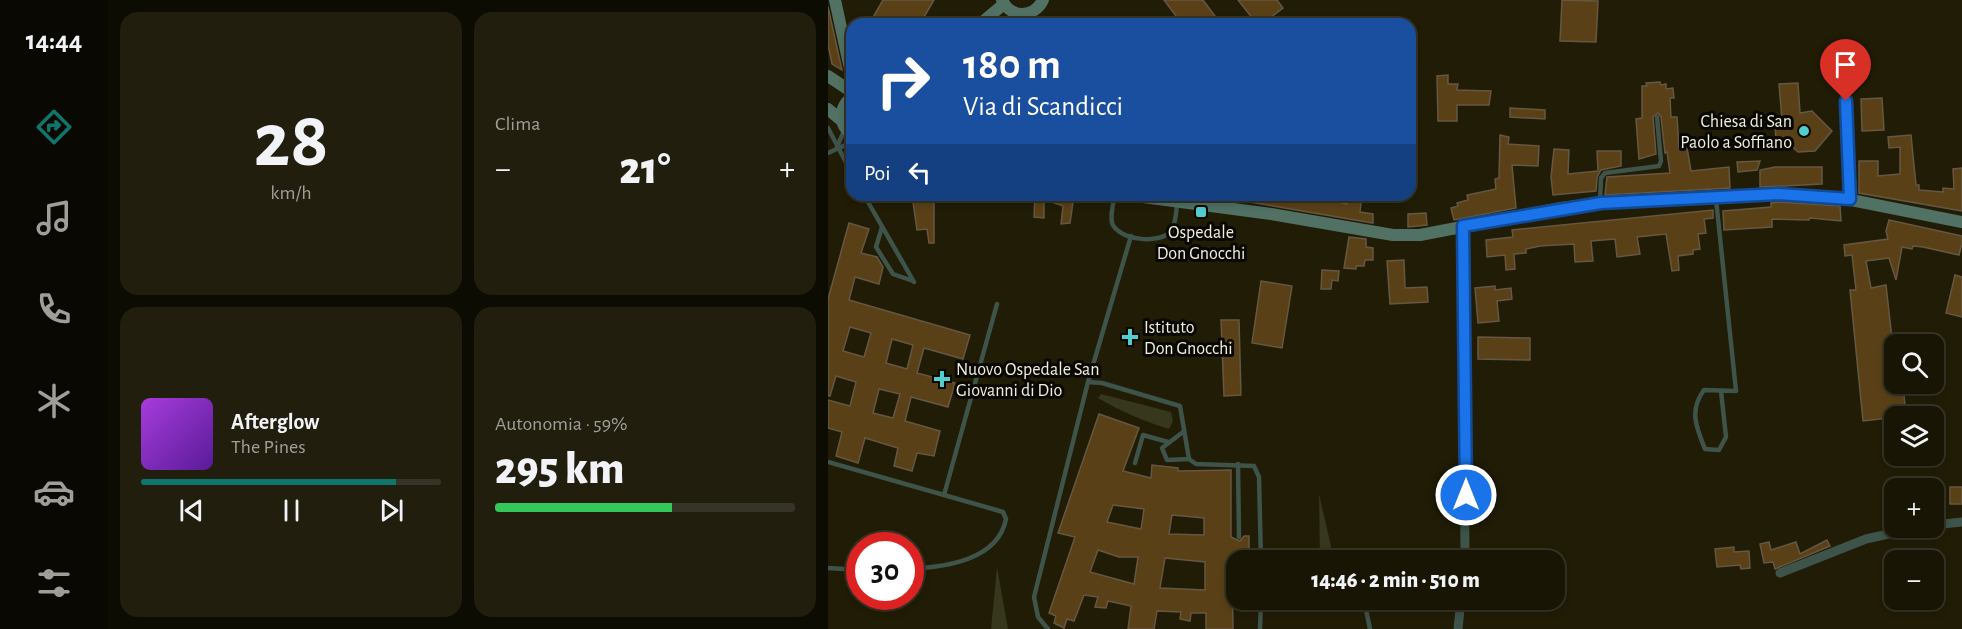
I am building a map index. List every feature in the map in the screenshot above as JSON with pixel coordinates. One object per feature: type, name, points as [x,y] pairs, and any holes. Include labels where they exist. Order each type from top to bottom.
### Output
[{"type":"street","points":[[835,0],[846,50]]},
{"type":"street","points":[[986,18],[1003,2],[1012,12],[1026,14],[1036,9],[1043,0]]},
{"type":"street","points":[[828,76],[846,88]]},
{"type":"street","points":[[1846,101],[1850,199]]},
{"type":"street","points":[[846,105],[842,110],[846,128]]},
{"type":"street","points":[[828,109],[846,128]]},
{"type":"street","points":[[1165,201],[1271,214],[1393,235],[1416,235],[1601,203],[1798,195],[1850,199],[1962,222]]},
{"type":"street","points":[[1463,226],[1465,550]]},
{"type":"street","points":[[1944,524],[1962,522]]},
{"type":"street","points":[[1780,573],[1866,539],[1884,535]]},
{"type":"street","points":[[1458,629],[1460,610]]},
{"type":"lane","points":[[1601,203],[1601,178],[1605,173],[1659,166],[1661,161],[1657,117]]},
{"type":"lane","points":[[828,128],[846,163]]},
{"type":"lane","points":[[837,147],[846,128]]},
{"type":"lane","points":[[828,153],[846,144]]},
{"type":"lane","points":[[1716,197],[1736,391],[1721,390],[1704,390],[1695,401],[1696,425],[1705,449],[1719,450],[1726,437],[1721,390]]},
{"type":"lane","points":[[867,201],[914,282],[893,274],[876,247],[882,227]]},
{"type":"lane","points":[[1115,201],[1113,224],[1120,232],[1131,236],[1158,239],[1166,236],[1174,223],[1177,203]]},
{"type":"lane","points":[[1048,629],[1038,617],[1034,597],[1088,382],[1131,236]]},
{"type":"lane","points":[[944,495],[998,304]]},
{"type":"lane","points":[[1088,382],[1102,383],[1180,406],[1189,459]]},
{"type":"lane","points":[[1183,432],[1162,448],[1167,460],[1189,459],[1196,464],[1254,466],[1259,477],[1261,550]]},
{"type":"lane","points":[[1135,463],[1143,435],[1168,442]]},
{"type":"lane","points":[[828,462],[1003,512],[1006,519],[1002,534],[990,547],[970,558],[924,566]]},
{"type":"lane","points":[[1238,464],[1239,537]]},
{"type":"lane","points":[[828,568],[846,569]]},
{"type":"lane","points":[[1260,629],[1261,610]]},
{"type":"lane","points":[[1366,610],[1370,629]]},
{"type":"green space","points":[[1101,394],[1171,412],[1173,421],[1169,429],[1150,423],[1098,398]]},
{"type":"green space","points":[[1319,494],[1331,546],[1331,550],[1320,550]]},
{"type":"green space","points":[[997,567],[1008,629],[991,629]]},
{"type":"building","points":[[883,0],[934,0],[924,18],[873,18]]},
{"type":"building","points":[[1164,0],[1203,0],[1216,18],[1178,18]]},
{"type":"building","points":[[1238,0],[1277,0],[1283,8],[1270,18],[1252,18]]},
{"type":"building","points":[[1562,0],[1598,1],[1596,42],[1560,41]]},
{"type":"building","points":[[828,7],[842,70],[832,64],[828,45]]},
{"type":"building","points":[[1448,75],[1448,84],[1458,84],[1457,90],[1491,91],[1489,105],[1457,105],[1457,121],[1438,121],[1437,76]]},
{"type":"building","points":[[1660,82],[1661,85],[1666,84],[1666,89],[1673,88],[1674,98],[1670,98],[1671,117],[1677,117],[1679,148],[1687,148],[1691,171],[1729,167],[1730,188],[1605,195],[1607,177],[1670,173],[1661,117],[1658,113],[1653,117],[1656,154],[1639,159],[1636,119],[1642,118],[1642,86],[1647,86],[1646,83]]},
{"type":"building","name":"Chiesa di San Paolo a Soffiano","points":[[1798,83],[1800,113],[1812,111],[1832,131],[1815,151],[1798,152],[1787,142],[1776,142],[1775,121],[1782,120],[1779,84]]},
{"type":"building","points":[[1882,98],[1884,130],[1862,131],[1861,99]]},
{"type":"building","points":[[1510,108],[1545,110],[1545,119],[1510,117]]},
{"type":"building","points":[[1500,135],[1509,137],[1508,144],[1539,146],[1538,166],[1512,165],[1516,208],[1454,220],[1451,208],[1458,206],[1457,203],[1468,200],[1467,195],[1496,189],[1495,179],[1499,178]]},
{"type":"building","points":[[1911,135],[1916,185],[1919,185],[1919,190],[1943,192],[1943,188],[1954,189],[1953,169],[1962,168],[1962,211],[1859,193],[1859,161],[1878,161],[1878,176],[1900,174],[1900,147],[1889,148],[1888,137]]},
{"type":"building","points":[[1554,149],[1569,150],[1568,174],[1598,171],[1597,151],[1621,151],[1621,166],[1601,170],[1597,177],[1596,191],[1553,195],[1551,177]]},
{"type":"building","points":[[1760,161],[1757,170],[1738,172],[1737,162]]},
{"type":"building","points":[[1775,167],[1822,167],[1822,184],[1760,187],[1760,170]]},
{"type":"building","points":[[913,201],[934,201],[934,243],[929,243],[927,229],[917,230]]},
{"type":"building","points":[[1035,201],[1044,201],[1044,218],[1034,217]]},
{"type":"building","points":[[1049,201],[1073,201],[1070,223],[1061,224],[1063,206]]},
{"type":"building","points":[[1244,201],[1334,201],[1347,204],[1347,201],[1361,201],[1360,212],[1373,214],[1373,223]]},
{"type":"building","points":[[1771,203],[1840,206],[1841,221],[1810,218],[1809,220],[1772,219],[1772,227],[1724,230],[1723,211],[1771,207]]},
{"type":"building","points":[[1713,210],[1713,218],[1704,219],[1706,233],[1698,234],[1700,249],[1693,250],[1693,254],[1678,256],[1679,270],[1672,271],[1666,234],[1637,237],[1640,254],[1617,257],[1615,239],[1591,241],[1593,261],[1575,262],[1574,244],[1540,246],[1526,249],[1526,253],[1514,254],[1515,269],[1506,270],[1505,255],[1487,257],[1486,240],[1513,237],[1512,230]]},
{"type":"building","points":[[1426,213],[1427,225],[1408,227],[1408,214]]},
{"type":"building","points":[[1889,220],[1962,236],[1962,243],[1959,255],[1923,247],[1913,246],[1912,249],[1902,247],[1896,280],[1889,258],[1866,261],[1871,288],[1886,285],[1891,334],[1884,334],[1884,394],[1904,394],[1905,406],[1884,406],[1884,419],[1863,421],[1850,290],[1856,290],[1852,255],[1845,256],[1844,245],[1888,239],[1886,231]]},
{"type":"building","points":[[849,223],[869,229],[861,253],[877,257],[883,267],[879,284],[855,277],[849,300],[970,335],[963,359],[924,348],[917,373],[955,383],[948,407],[911,397],[905,421],[940,431],[934,456],[917,453],[912,471],[894,466],[898,448],[865,438],[858,463],[836,456],[842,432],[828,428],[828,400],[850,406],[856,382],[836,376],[830,396],[828,396],[828,299]],"holes":[[[850,327],[871,333],[864,357],[843,351]],[[892,339],[913,345],[907,369],[886,363]],[[879,389],[900,394],[893,418],[873,413]]]},
{"type":"building","points":[[1349,237],[1366,239],[1366,247],[1373,248],[1373,260],[1365,260],[1364,266],[1356,266],[1356,269],[1344,268]]},
{"type":"building","points":[[1404,260],[1405,288],[1427,287],[1428,302],[1390,304],[1387,261]]},
{"type":"building","points":[[1322,270],[1339,271],[1338,281],[1332,280],[1331,289],[1321,289]]},
{"type":"building","points":[[1955,275],[1962,277],[1962,317],[1946,313]]},
{"type":"building","points":[[1261,281],[1292,286],[1282,348],[1252,343]]},
{"type":"building","points":[[1495,286],[1495,290],[1511,288],[1512,299],[1497,301],[1499,321],[1478,323],[1475,288]]},
{"type":"building","points":[[1221,320],[1239,320],[1241,395],[1224,396]]},
{"type":"building","points":[[1478,337],[1530,338],[1530,360],[1478,359]]},
{"type":"building","points":[[1099,414],[1139,428],[1123,471],[1151,478],[1152,465],[1178,468],[1178,471],[1231,470],[1231,537],[1240,541],[1244,536],[1249,536],[1249,550],[1226,550],[1226,610],[1233,610],[1233,629],[1206,629],[1206,613],[1191,613],[1190,621],[1180,619],[1181,612],[1157,611],[1154,629],[1128,629],[1131,606],[1108,601],[1106,608],[1095,607],[1098,597],[1084,595],[1074,621],[1067,619],[1064,628],[1054,623],[1056,616],[1049,613],[1075,537],[1058,533]],"holes":[[[1113,505],[1144,509],[1141,529],[1107,522]],[[1172,515],[1204,518],[1204,535],[1169,534]],[[1098,550],[1119,557],[1138,557],[1134,584],[1090,572]],[[1165,558],[1205,562],[1205,590],[1160,588]]]},
{"type":"building","points":[[1950,487],[1962,487],[1962,504],[1950,504]]},
{"type":"building","points":[[1827,540],[1830,546],[1775,569],[1773,562],[1764,563],[1760,544],[1769,542],[1771,550],[1796,542],[1800,554]]},
{"type":"building","points":[[1734,547],[1734,552],[1749,551],[1750,568],[1741,569],[1740,565],[1717,567],[1715,549]]},
{"type":"place","name":"Chiesa di San Paolo a Soffiano","points":[[1804,131]]},
{"type":"place","name":"Ospedale Don Gnocchi","points":[[1201,212]]},
{"type":"place","name":"Istituto Don Gnocchi","points":[[1130,337]]},
{"type":"place","name":"Nuovo Ospedale San Giovanni di Dio","points":[[942,379]]},
{"type":"route","points":[[1466,495],[1463,226],[1601,203],[1778,194],[1850,199],[1846,101]]}]
